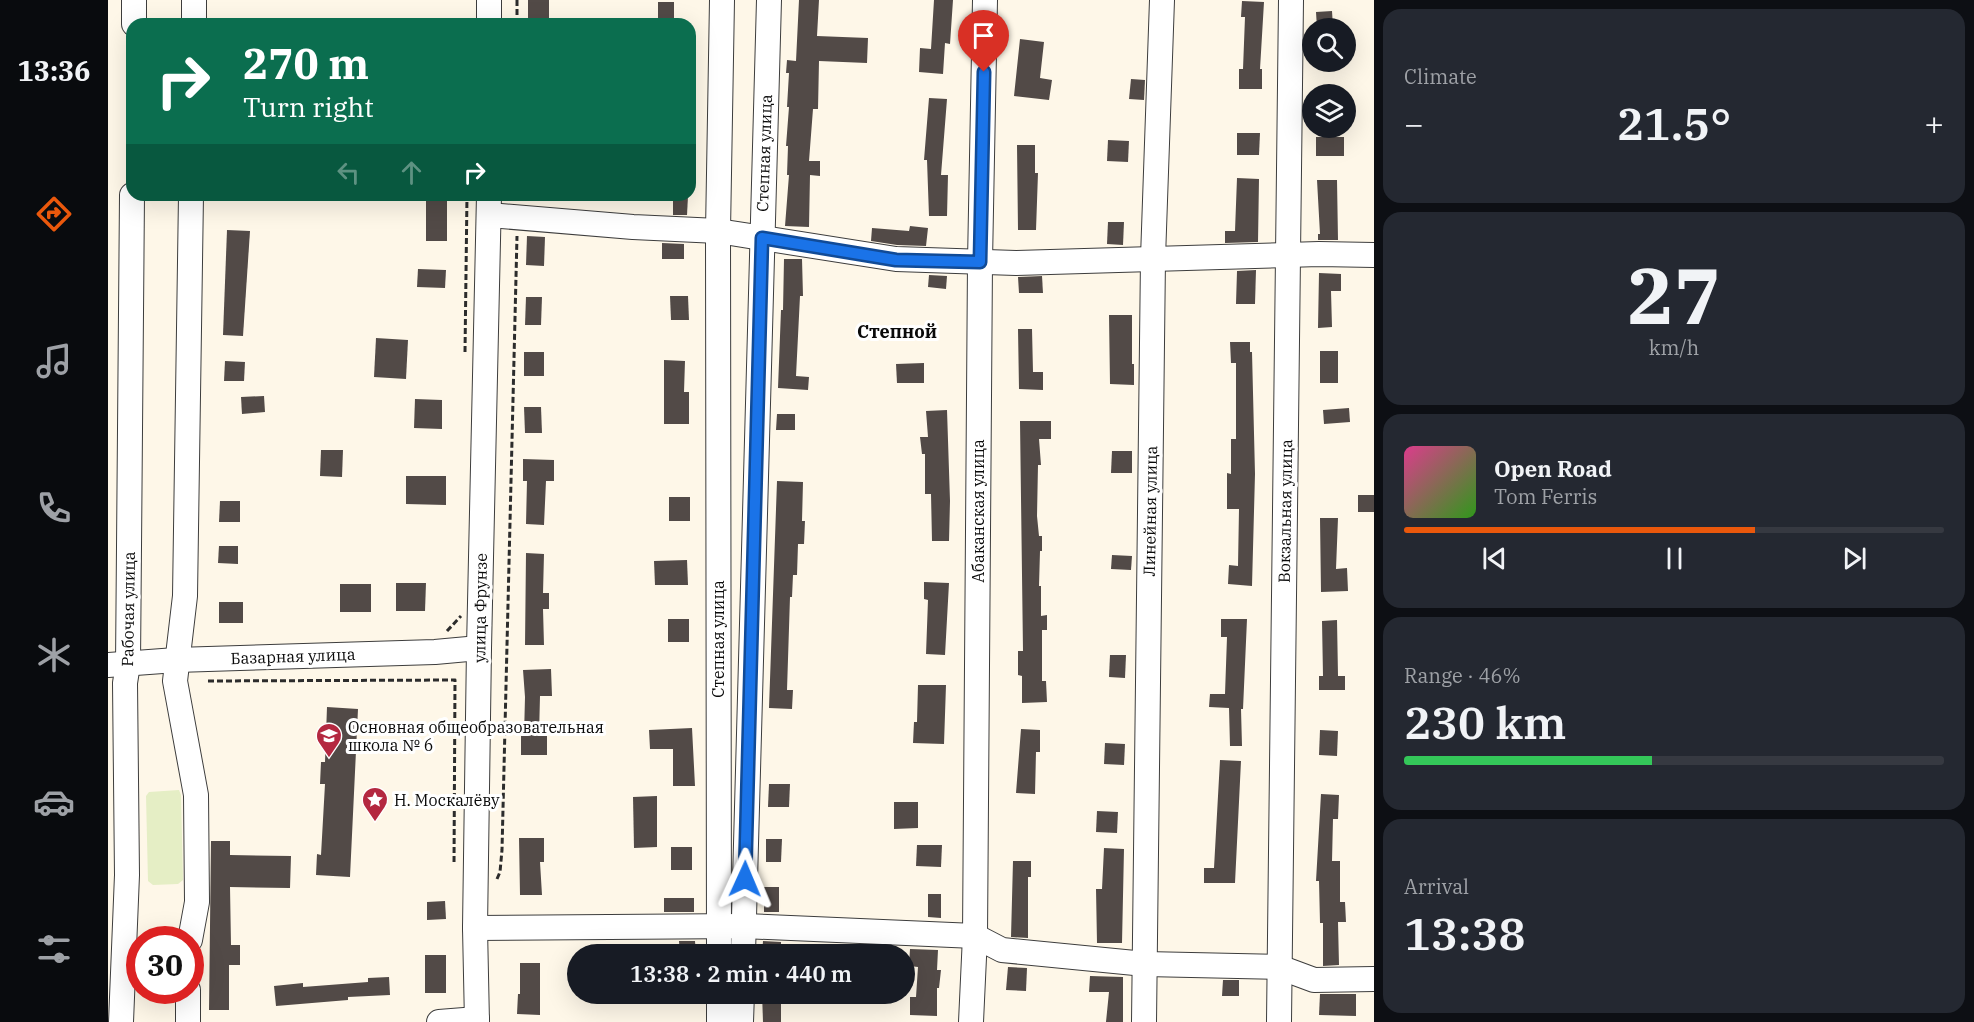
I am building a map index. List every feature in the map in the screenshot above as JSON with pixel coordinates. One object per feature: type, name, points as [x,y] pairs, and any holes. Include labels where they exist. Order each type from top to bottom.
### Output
[{"type":"street","points":[[134,0],[134,18]]},
{"type":"street","points":[[194,0],[194,18]]},
{"type":"street","points":[[489,0],[489,18]]},
{"type":"street","name":"Степная улица","points":[[719,944],[718,231],[722,0]]},
{"type":"street","name":"Степная улица","points":[[743,944],[769,0]]},
{"type":"street","name":"Абаканская улица","points":[[971,1022],[975,936],[980,262],[985,0]]},
{"type":"street","name":"Линейная улица","points":[[1144,1022],[1153,258],[1162,0]]},
{"type":"street","name":"Вокзальная улица","points":[[1279,1022],[1290,0]]},
{"type":"street","name":"Рабочая улица","points":[[121,1022],[117,875],[125,683],[118,664],[132,201]]},
{"type":"street","points":[[191,201],[185,596],[176,670],[196,795],[197,902],[193,926]]},
{"type":"street","points":[[489,205],[517,218],[718,231],[896,260],[980,262],[1374,255]]},
{"type":"street","name":"улица Фрунзе","points":[[477,1021],[475,928],[479,648],[489,205]]},
{"type":"street","name":"Базарная улица","points":[[118,664],[176,670],[479,648]]},
{"type":"street","points":[[475,928],[744,926],[975,936],[1002,950],[1145,964],[1279,967],[1314,980],[1374,979]]},
{"type":"street","points":[[188,1004],[188,1022]]},
{"type":"street","points":[[719,1004],[719,1022]]},
{"type":"street","points":[[741,1022],[742,1004]]},
{"type":"street","points":[[439,1022],[477,1021]]},
{"type":"path","points":[[517,0],[517,18]]},
{"type":"path","points":[[496,880],[500,872],[502,850],[517,218]]},
{"type":"path","points":[[176,670],[455,680],[454,868]]},
{"type":"green space","points":[[179,790],[183,880],[178,884],[153,885],[148,881],[146,796],[149,792]]},
{"type":"building","points":[[528,0],[549,0],[549,18],[528,18]]},
{"type":"building","points":[[799,0],[819,0],[817,36],[868,38],[867,63],[819,61],[818,109],[813,109],[809,161],[820,161],[820,176],[810,175],[809,227],[785,226],[789,175],[787,175],[788,146],[786,146],[789,73],[786,73],[787,60],[796,61]]},
{"type":"building","points":[[934,0],[953,0],[950,44],[945,43],[943,74],[919,72],[920,48],[931,49]]},
{"type":"building","points":[[1242,1],[1264,2],[1260,69],[1262,69],[1262,89],[1239,89],[1239,69],[1243,69],[1245,17],[1241,17]]},
{"type":"building","points":[[658,2],[674,2],[674,18],[658,18]]},
{"type":"building","points":[[1332,11],[1332,18],[1316,18],[1316,12]]},
{"type":"building","points":[[1020,39],[1044,42],[1040,78],[1052,80],[1049,100],[1014,96]]},
{"type":"building","points":[[1131,79],[1145,80],[1144,100],[1129,99]]},
{"type":"building","points":[[929,98],[947,99],[941,175],[948,175],[947,216],[929,216],[927,160],[924,160]]},
{"type":"building","points":[[1237,133],[1260,133],[1259,155],[1237,155]]},
{"type":"building","points":[[1316,138],[1344,138],[1344,156],[1316,156]]},
{"type":"building","points":[[1108,140],[1129,141],[1128,162],[1107,161]]},
{"type":"building","points":[[1017,145],[1035,145],[1035,173],[1038,173],[1036,230],[1018,230]]},
{"type":"building","points":[[1237,178],[1259,179],[1258,242],[1225,243],[1225,231],[1235,231]]},
{"type":"building","points":[[1317,180],[1337,180],[1338,240],[1318,240],[1318,234],[1320,234]]},
{"type":"building","points":[[426,201],[447,201],[447,241],[426,241]]},
{"type":"building","points":[[673,201],[688,201],[687,215],[673,215]]},
{"type":"building","points":[[1108,222],[1124,222],[1123,245],[1107,244]]},
{"type":"building","points":[[910,226],[928,228],[926,246],[871,241],[872,228],[909,231]]},
{"type":"building","points":[[227,230],[250,231],[243,336],[223,335]]},
{"type":"building","points":[[527,236],[545,237],[544,266],[526,265]]},
{"type":"building","points":[[662,243],[684,244],[684,259],[662,259]]},
{"type":"building","points":[[784,259],[802,259],[803,296],[800,296],[796,376],[809,377],[808,390],[778,388]]},
{"type":"building","points":[[418,269],[446,270],[445,288],[417,287]]},
{"type":"building","points":[[1256,270],[1255,304],[1236,304],[1237,271]]},
{"type":"building","points":[[1319,273],[1341,274],[1341,291],[1331,291],[1332,327],[1318,328]]},
{"type":"building","points":[[929,275],[947,276],[946,289],[928,287]]},
{"type":"building","points":[[1042,276],[1043,293],[1019,293],[1018,277]]},
{"type":"building","points":[[670,296],[688,296],[689,320],[671,320]]},
{"type":"building","points":[[526,297],[542,297],[541,325],[525,325]]},
{"type":"building","points":[[1109,315],[1132,315],[1134,385],[1110,384]]},
{"type":"building","points":[[1018,329],[1032,329],[1033,372],[1043,372],[1043,390],[1019,389]]},
{"type":"building","points":[[376,338],[408,340],[406,379],[374,377]]},
{"type":"building","points":[[1230,342],[1250,342],[1250,352],[1252,352],[1255,474],[1252,586],[1228,584],[1229,565],[1238,566],[1239,509],[1227,509],[1227,473],[1231,474],[1231,439],[1236,439],[1236,363],[1231,363]]},
{"type":"building","points":[[1320,351],[1338,351],[1338,383],[1320,383]]},
{"type":"building","points":[[524,352],[544,352],[544,376],[524,376]]},
{"type":"building","points":[[664,360],[685,361],[684,392],[689,392],[689,424],[664,424]]},
{"type":"building","points":[[225,361],[245,362],[244,381],[224,381]]},
{"type":"building","points":[[924,363],[924,383],[897,383],[896,364]]},
{"type":"building","points":[[264,396],[265,412],[242,414],[241,397]]},
{"type":"building","points":[[415,399],[442,400],[442,429],[414,428]]},
{"type":"building","points":[[524,407],[541,407],[542,433],[525,433]]},
{"type":"building","points":[[1349,408],[1350,422],[1324,424],[1323,410]]},
{"type":"building","points":[[947,410],[949,541],[932,541],[931,494],[925,494],[925,454],[922,454],[920,437],[928,437],[926,411]]},
{"type":"building","points":[[777,414],[795,414],[795,430],[776,430]]},
{"type":"building","points":[[1020,421],[1051,421],[1051,439],[1039,439],[1041,465],[1038,465],[1037,516],[1039,536],[1042,536],[1039,586],[1041,586],[1041,616],[1047,615],[1047,630],[1042,630],[1042,681],[1046,681],[1047,702],[1022,703],[1022,676],[1018,675],[1018,651],[1023,651]]},
{"type":"building","points":[[321,450],[343,450],[342,477],[320,476]]},
{"type":"building","points":[[1112,451],[1132,451],[1132,473],[1111,473]]},
{"type":"building","points":[[523,459],[554,460],[554,481],[546,481],[544,525],[526,524],[527,481],[523,481]]},
{"type":"building","points":[[406,476],[446,476],[446,505],[406,504]]},
{"type":"building","points":[[777,481],[803,482],[804,544],[798,544],[797,575],[793,575],[792,597],[790,597],[787,690],[793,690],[792,709],[769,708]]},
{"type":"building","points":[[1358,495],[1374,495],[1374,512],[1358,512]]},
{"type":"building","points":[[669,497],[690,497],[690,521],[669,521]]},
{"type":"building","points":[[220,501],[240,501],[240,522],[219,522]]},
{"type":"building","points":[[1320,518],[1338,518],[1336,569],[1347,568],[1348,591],[1321,592]]},
{"type":"building","points":[[219,546],[238,546],[238,564],[218,563]]},
{"type":"building","points":[[526,553],[544,554],[543,593],[549,593],[549,609],[543,609],[544,645],[525,645]]},
{"type":"building","points":[[1112,555],[1132,556],[1131,570],[1111,569]]},
{"type":"building","points":[[687,560],[688,585],[655,585],[654,561]]},
{"type":"building","points":[[924,582],[949,583],[945,655],[926,654],[928,600],[924,599]]},
{"type":"building","points":[[396,583],[426,583],[425,611],[396,611]]},
{"type":"building","points":[[340,584],[371,584],[371,612],[340,612]]},
{"type":"building","points":[[219,602],[243,602],[243,623],[219,623]]},
{"type":"building","points":[[668,619],[689,619],[689,642],[668,642]]},
{"type":"building","points":[[1221,619],[1247,619],[1243,709],[1241,709],[1242,746],[1230,746],[1229,708],[1209,707],[1210,694],[1225,694],[1227,637],[1221,637]]},
{"type":"building","points":[[1337,620],[1338,676],[1345,676],[1345,690],[1319,690],[1319,676],[1323,676],[1322,621]]},
{"type":"building","points":[[1110,655],[1126,655],[1125,678],[1109,677]]},
{"type":"building","points":[[551,669],[552,696],[540,696],[539,736],[547,736],[547,755],[521,755],[525,697],[523,670]]},
{"type":"building","points":[[918,685],[946,685],[944,744],[913,743],[914,722],[917,722]]},
{"type":"building","points":[[327,707],[358,709],[350,877],[316,875],[317,854],[321,855],[325,784],[320,784],[321,762],[325,762]]},
{"type":"building","points":[[692,728],[695,786],[673,786],[673,749],[650,749],[649,730]]},
{"type":"building","points":[[1021,729],[1040,730],[1040,752],[1036,752],[1035,794],[1016,793]]},
{"type":"building","points":[[1320,730],[1338,731],[1337,756],[1319,755]]},
{"type":"building","points":[[1105,743],[1125,744],[1124,765],[1104,764]]},
{"type":"building","points":[[1220,760],[1241,761],[1235,883],[1204,883],[1204,868],[1214,868]]},
{"type":"building","points":[[769,784],[790,784],[789,807],[768,807]]},
{"type":"building","points":[[1321,794],[1339,795],[1338,819],[1333,819],[1332,861],[1340,861],[1340,902],[1345,902],[1346,922],[1338,922],[1339,965],[1323,966],[1323,923],[1320,923],[1319,881],[1316,881]]},
{"type":"building","points":[[657,796],[657,847],[634,848],[633,797]]},
{"type":"building","points":[[894,802],[918,802],[918,828],[894,829]]},
{"type":"building","points":[[1097,811],[1118,812],[1117,833],[1096,832]]},
{"type":"building","points":[[519,838],[544,838],[544,862],[540,862],[542,895],[520,895]]},
{"type":"building","points":[[766,839],[782,839],[781,862],[766,862]]},
{"type":"building","points":[[211,841],[230,841],[230,855],[291,856],[290,888],[230,887],[231,945],[240,945],[240,965],[229,965],[229,1010],[209,1010]]},
{"type":"building","points":[[917,845],[942,845],[941,867],[916,866]]},
{"type":"building","points":[[671,847],[692,847],[692,870],[671,870]]},
{"type":"building","points":[[1104,848],[1124,849],[1122,943],[1097,943],[1096,889],[1102,889]]},
{"type":"building","points":[[1013,861],[1031,861],[1031,877],[1028,877],[1028,938],[1011,937]]},
{"type":"building","points":[[764,887],[779,887],[779,912],[764,912]]},
{"type":"building","points":[[928,894],[941,894],[941,918],[928,917]]},
{"type":"building","points":[[664,898],[694,898],[694,912],[664,912]]},
{"type":"building","points":[[445,901],[446,919],[427,920],[427,902]]},
{"type":"building","points":[[679,941],[695,941],[695,944],[679,944]]},
{"type":"building","points":[[763,941],[781,942],[781,944],[763,944]]},
{"type":"building","points":[[915,949],[938,950],[937,970],[941,970],[939,988],[937,988],[937,1016],[910,1015],[910,1004],[915,1004],[918,967],[915,967]]},
{"type":"building","points":[[425,955],[446,955],[446,993],[425,993]]},
{"type":"building","points":[[520,963],[540,963],[540,1015],[517,1014],[518,994],[520,994]]},
{"type":"building","points":[[1008,967],[1027,968],[1026,991],[1006,990]]},
{"type":"building","points":[[1090,976],[1123,977],[1123,1022],[1106,1022],[1109,992],[1089,992]]},
{"type":"building","points":[[389,977],[390,995],[348,997],[348,1000],[276,1006],[274,986],[303,983],[303,987],[368,982],[368,978]]},
{"type":"building","points":[[1223,980],[1239,980],[1239,996],[1222,996]]},
{"type":"building","points":[[1320,994],[1356,994],[1356,1016],[1319,1015]]},
{"type":"building","points":[[762,1004],[781,1004],[781,1022],[763,1022]]},
{"type":"place","name":"Основная общеобразовательная школа № 6","points":[[329,759]]},
{"type":"place","name":"Н. Москалёву","points":[[375,823]]},
{"type":"district","name":"Степной","points":[[897,331]]},
{"type":"route","points":[[745,879],[762,238],[896,260],[980,262],[984,72]]}]
